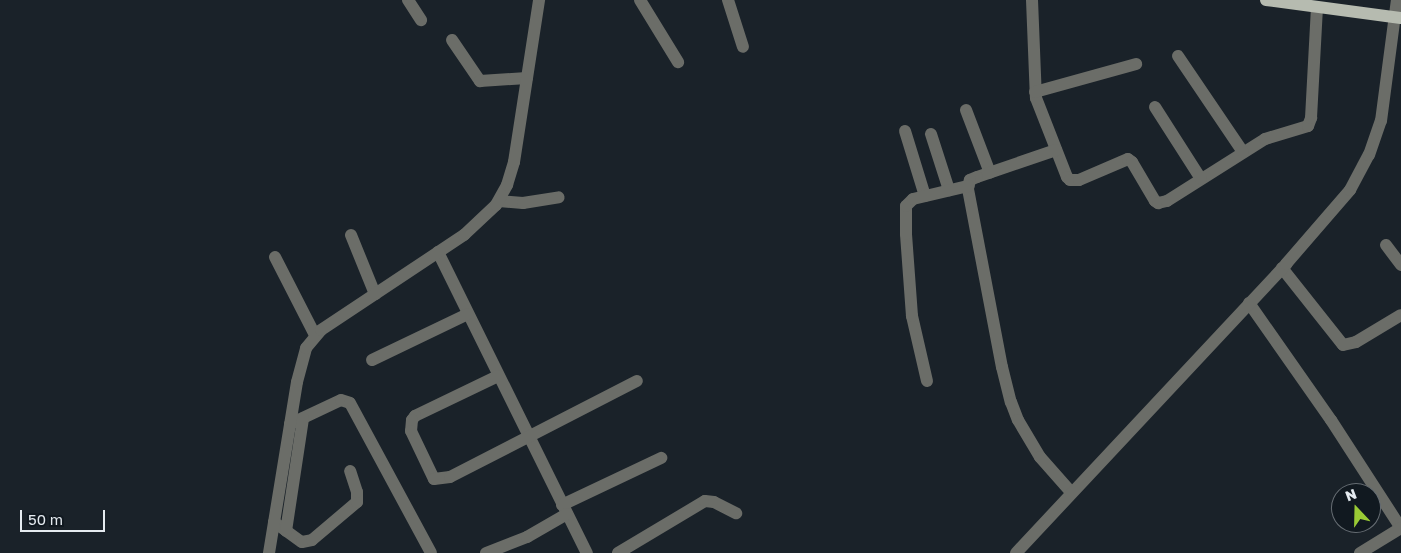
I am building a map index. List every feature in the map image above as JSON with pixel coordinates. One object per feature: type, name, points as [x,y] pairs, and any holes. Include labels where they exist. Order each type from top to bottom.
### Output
[{"type":"main road","points":[[1266,0],[1293,2],[1398,18]]},
{"type":"street","points":[[408,0],[421,20]]},
{"type":"street","points":[[505,202],[507,185],[514,162],[539,0]]},
{"type":"street","points":[[640,0],[678,62]]},
{"type":"street","points":[[728,0],[743,47]]},
{"type":"street","points":[[1032,0],[1035,92],[1039,109],[1067,177],[1073,181],[1124,160],[1130,160],[1155,202],[1158,203],[1167,201],[1265,139],[1302,129],[1310,123],[1317,7]]},
{"type":"street","points":[[1016,553],[1282,268],[1350,190],[1369,155],[1381,121],[1398,18],[1398,0]]},
{"type":"street","points":[[452,40],[480,81],[527,78]]},
{"type":"street","points":[[1178,56],[1243,152]]},
{"type":"street","points":[[1035,92],[1136,64]]},
{"type":"street","points":[[1155,107],[1201,178]]},
{"type":"street","points":[[966,110],[990,173]]},
{"type":"street","points":[[905,131],[925,196]]},
{"type":"street","points":[[931,134],[949,190]]},
{"type":"street","points":[[1056,150],[973,178],[968,186],[1002,367],[1011,402],[1018,420],[1040,457],[1071,492]]},
{"type":"street","points":[[927,381],[912,316],[906,218],[908,203],[925,196],[968,186]]},
{"type":"street","points":[[269,553],[281,527],[297,421],[301,361],[306,348],[315,336],[438,252],[505,202],[559,197]]},
{"type":"street","points":[[351,235],[375,294]]},
{"type":"street","points":[[1386,245],[1401,264]]},
{"type":"street","points":[[438,252],[587,553]]},
{"type":"street","points":[[275,256],[315,336]]},
{"type":"street","points":[[1282,268],[1344,345],[1356,342],[1401,315]]},
{"type":"street","points":[[1249,303],[1331,420],[1401,528],[1360,553]]},
{"type":"street","points":[[372,360],[468,314]]},
{"type":"street","points":[[498,376],[414,416],[411,431],[434,479],[444,479],[529,438],[637,381]]},
{"type":"street","points":[[297,421],[341,400],[350,403],[431,553]]},
{"type":"street","points":[[486,553],[526,537],[564,509],[661,458]]},
{"type":"street","points":[[281,527],[302,542],[310,542],[354,506],[358,498],[358,492],[350,471]]},
{"type":"street","points":[[618,553],[705,501],[711,501],[736,513]]}]
